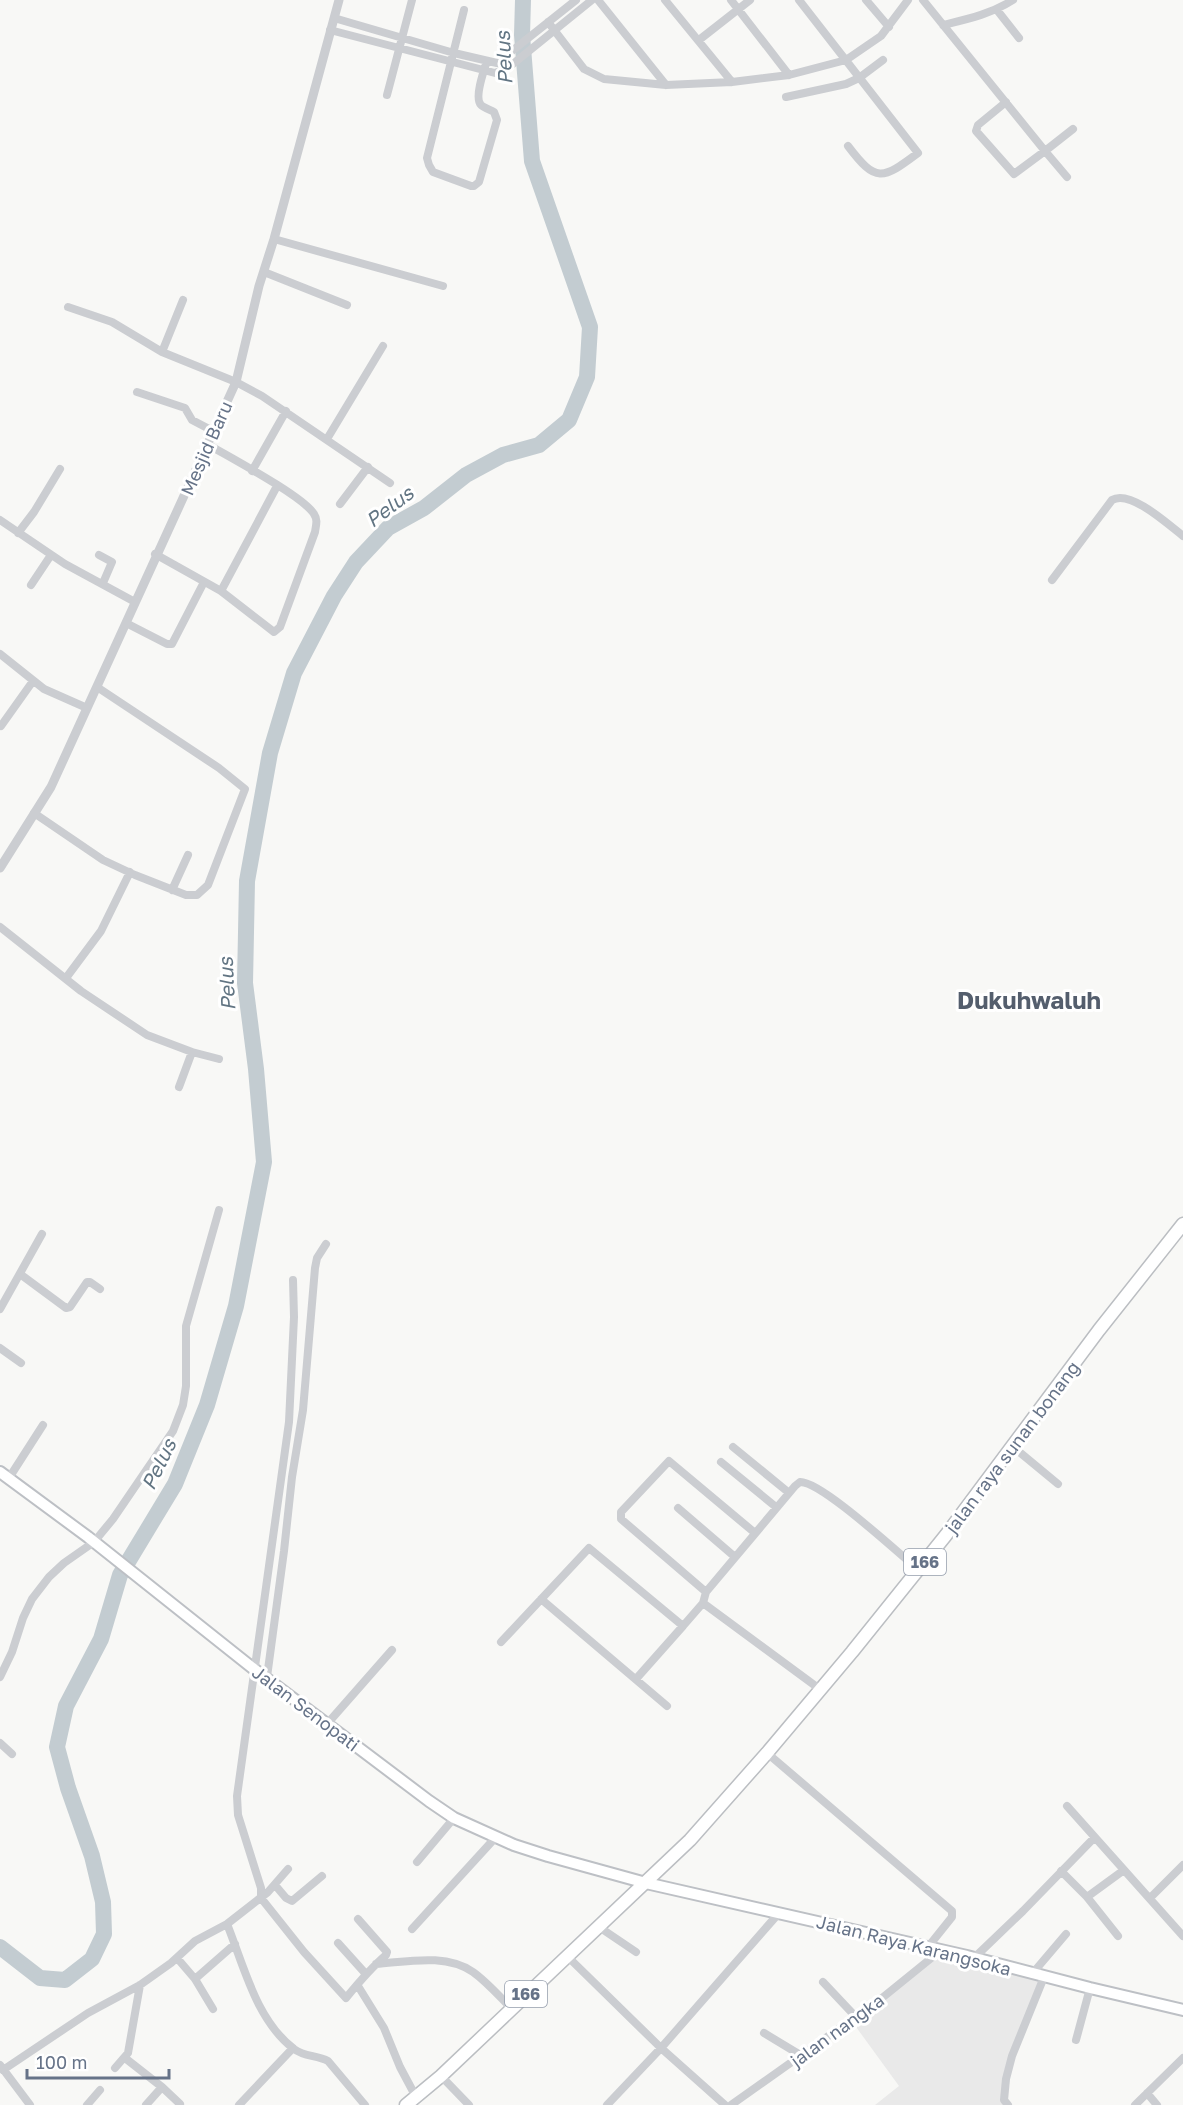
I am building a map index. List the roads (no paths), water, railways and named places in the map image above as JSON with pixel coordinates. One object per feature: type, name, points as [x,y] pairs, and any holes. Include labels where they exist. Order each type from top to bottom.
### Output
[{"type":"main road","name":"jalan raya sunan bonang","points":[[645,1883],[690,1840],[767,1753],[919,1570],[1099,1330],[1183,1224]]},
{"type":"main road","name":"Jalan Senopati","points":[[5,1475],[260,1673],[454,1818],[496,1837],[548,1856],[645,1883]]},
{"type":"main road","name":"Jalan Raya Karangsoka","points":[[645,1883],[974,1958],[1183,2010]]},
{"type":"main road","name":"166","points":[[411,2101],[441,2076],[645,1883]]},
{"type":"street","name":"Mesjid Baru","points":[[0,868],[51,787],[236,382],[339,0]]},
{"type":"street","points":[[387,95],[412,0]]},
{"type":"street","points":[[334,18],[402,39],[497,63],[576,0]]},
{"type":"street","points":[[330,30],[495,73],[508,68],[592,0]]},
{"type":"street","points":[[598,0],[666,85]]},
{"type":"street","points":[[665,0],[732,82]]},
{"type":"street","points":[[731,0],[789,75]]},
{"type":"street","points":[[699,40],[750,0]]},
{"type":"street","points":[[800,0],[918,153],[889,174],[881,174],[863,165],[848,146]]},
{"type":"street","points":[[866,0],[889,27]]},
{"type":"street","points":[[546,24],[584,69],[594,75],[616,81],[666,85],[732,82],[789,75],[848,63],[881,36],[908,0]]},
{"type":"street","points":[[923,0],[1067,177]]},
{"type":"street","points":[[943,25],[997,10],[1013,0]]},
{"type":"street","points":[[464,10],[427,158],[433,172],[471,186],[479,182],[496,120],[494,112],[480,105],[479,102],[479,85],[487,61]]},
{"type":"street","points":[[997,10],[1019,38]]},
{"type":"street","points":[[786,97],[831,88],[858,77],[883,60]]},
{"type":"street","points":[[1006,102],[978,125],[976,131],[1014,174],[1073,129]]},
{"type":"street","points":[[274,239],[443,286]]},
{"type":"street","points":[[264,272],[347,305]]},
{"type":"street","points":[[162,352],[183,300]]},
{"type":"street","points":[[68,307],[112,322],[162,352],[236,382],[286,411],[390,483]]},
{"type":"street","points":[[327,439],[383,346]]},
{"type":"street","points":[[136,392],[185,408],[192,420],[213,431]]},
{"type":"street","points":[[252,471],[286,411]]},
{"type":"street","points":[[156,554],[221,591],[274,632],[280,627],[317,521],[311,510],[277,486],[207,444]]},
{"type":"street","points":[[340,504],[368,467]]},
{"type":"street","points":[[18,533],[60,469]]},
{"type":"street","points":[[221,591],[277,486]]},
{"type":"street","points":[[1052,580],[1112,500],[1117,497],[1124,497],[1149,510],[1183,536]]},
{"type":"street","points":[[0,520],[51,555],[135,602]]},
{"type":"street","points":[[31,585],[51,555]]},
{"type":"street","points":[[99,555],[112,562],[103,584]]},
{"type":"street","points":[[126,623],[167,644],[172,644],[204,582]]},
{"type":"street","points":[[0,654],[44,689],[87,708]]},
{"type":"street","points":[[2,726],[33,681]]},
{"type":"street","points":[[34,813],[103,860],[172,890],[194,896],[208,885],[245,789],[209,762],[97,687]]},
{"type":"street","points":[[172,890],[188,855]]},
{"type":"street","points":[[66,978],[101,931],[130,872]]},
{"type":"street","points":[[0,927],[81,991],[147,1035],[192,1052],[219,1059]]},
{"type":"street","points":[[179,1087],[192,1052]]},
{"type":"street","points":[[0,1677],[32,1599],[64,1563],[91,1540],[136,1488],[166,1442],[179,1417],[186,1386],[186,1326],[219,1210]]},
{"type":"street","points":[[1,1304],[42,1234]]},
{"type":"street","points":[[326,1244],[317,1258],[315,1268],[303,1410],[292,1477],[284,1551],[237,1806],[261,1888],[261,1898],[304,1952],[346,1998],[358,1986],[365,1973],[387,1952],[358,1919]]},
{"type":"street","points":[[20,1274],[66,1308],[70,1307],[87,1282],[100,1289]]},
{"type":"street","points":[[260,1673],[289,1422],[294,1328],[293,1280]]},
{"type":"street","points":[[0,1348],[21,1363]]},
{"type":"street","points":[[5,1475],[43,1425]]},
{"type":"street","points":[[1012,1446],[1058,1484]]},
{"type":"street","points":[[733,1447],[788,1492]]},
{"type":"street","points":[[706,1592],[621,1519],[621,1512],[669,1461],[755,1533]]},
{"type":"street","points":[[721,1462],[776,1508]]},
{"type":"street","points":[[636,1679],[702,1603],[706,1592],[788,1492],[800,1482],[815,1486],[919,1570]]},
{"type":"street","points":[[678,1508],[735,1557]]},
{"type":"street","points":[[501,1642],[586,1550],[591,1549],[683,1626]]},
{"type":"street","points":[[541,1599],[667,1706]]},
{"type":"street","points":[[702,1603],[820,1690]]},
{"type":"street","points":[[327,1724],[392,1650]]},
{"type":"street","points":[[0,1743],[12,1754]]},
{"type":"street","points":[[767,1753],[952,1911],[952,1917],[927,1947]]},
{"type":"street","points":[[1067,1806],[1183,1936]]},
{"type":"street","points":[[417,1862],[454,1818]]},
{"type":"street","points":[[412,1929],[496,1837]]},
{"type":"street","points":[[974,1958],[1094,1838]]},
{"type":"street","points":[[1150,1899],[1183,1865]]},
{"type":"street","points":[[30,2105],[2,2068],[88,2013],[140,1985],[177,1958],[195,1941],[227,1924],[261,1898],[288,1869]]},
{"type":"street","points":[[1087,1897],[1124,1870]]},
{"type":"street","points":[[1061,1871],[1087,1897],[1118,1936]]},
{"type":"street","points":[[272,1888],[292,1901],[322,1876]]},
{"type":"street","points":[[607,2105],[661,2048],[779,1913]]},
{"type":"street","points":[[227,1924],[263,2011],[273,2028],[293,2048],[303,2054],[328,2061],[365,2105]]},
{"type":"street","points":[[600,1927],[636,1952]]},
{"type":"street","points":[[1008,2105],[1004,2100],[1008,2068],[1038,1975],[1066,1934]]},
{"type":"street","points":[[338,1943],[365,1973]]},
{"type":"street","points":[[195,1979],[235,1944]]},
{"type":"street","name":"jalan nangka","points":[[731,2105],[906,1980],[940,1951]]},
{"type":"street","points":[[567,1956],[661,2048],[725,2105]]},
{"type":"street","points":[[177,1958],[195,1979],[213,2009]]},
{"type":"street","points":[[376,1964],[426,1960],[454,1964],[481,1978],[511,2008]]},
{"type":"street","points":[[823,1982],[855,2016]]},
{"type":"street","points":[[116,2068],[128,2054],[140,1985]]},
{"type":"street","points":[[358,1986],[384,2028],[411,2101]]},
{"type":"street","points":[[1076,2040],[1090,1988]]},
{"type":"street","points":[[764,2033],[802,2056]]},
{"type":"street","points":[[239,2105],[293,2048]]},
{"type":"street","points":[[125,2058],[180,2104]]},
{"type":"street","points":[[1135,2105],[1183,2058]]},
{"type":"street","points":[[441,2076],[469,2105]]},
{"type":"street","points":[[147,2105],[162,2087]]},
{"type":"street","points":[[87,2105],[100,2090]]},
{"type":"street","points":[[1147,2094],[1157,2105]]},
{"type":"waterway","name":"Pelus","points":[[0,1947],[40,1978],[65,1980],[92,1959],[104,1934],[103,1902],[92,1856],[68,1788],[57,1747],[66,1706],[101,1639],[120,1575],[175,1484],[207,1405],[236,1306],[264,1162],[256,1069],[245,983],[247,881],[270,753],[294,673],[334,596],[356,562],[388,528],[424,508],[466,475],[503,455],[539,445],[569,420],[587,377],[590,327],[532,161],[522,35],[523,0]]},
{"type":"district","name":"Dukuhwaluh","points":[[1029,999]]}]
